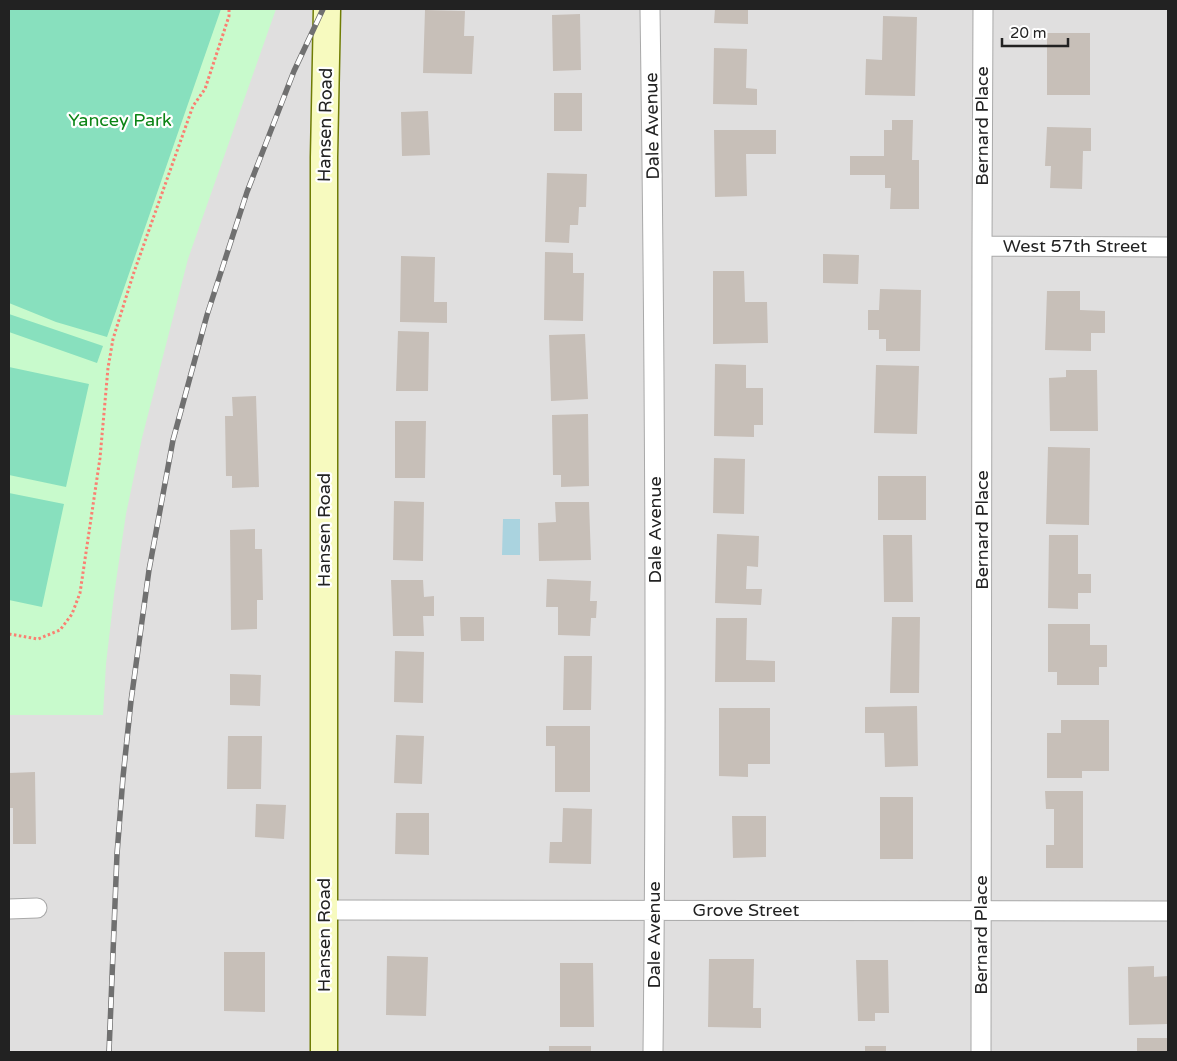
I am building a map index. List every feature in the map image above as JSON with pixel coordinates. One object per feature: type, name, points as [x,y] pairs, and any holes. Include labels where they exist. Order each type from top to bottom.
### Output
[{"type":"street","name":"Dale Avenue","points":[[650,9],[654,247],[655,910],[653,1052]]},
{"type":"street","name":"Bernard Place","points":[[981,1052],[983,9]]},
{"type":"street","name":"Hansen Road","points":[[324,1052],[324,157],[331,12]]},
{"type":"street","name":"West 57th Street","points":[[982,246],[1168,247]]},
{"type":"street","points":[[9,908],[37,908]]},
{"type":"street","name":"Grove Street","points":[[324,910],[1168,911]]},
{"type":"path","points":[[9,634],[38,639],[60,630],[72,614],[80,593],[100,458],[108,368],[113,338],[133,275],[193,106],[205,89],[229,9]]},
{"type":"shaded area","points":[[9,9],[1168,9],[1168,1052],[9,1052]]},
{"type":"green space","name":"Yancey Park","points":[[9,9],[276,9],[188,259],[142,438],[126,514],[114,595],[106,664],[103,715],[9,715]]},
{"type":"green space","points":[[9,9],[221,9],[107,337],[56,322],[9,303]]},
{"type":"green space","points":[[9,314],[103,346],[97,363],[9,332]]},
{"type":"green space","points":[[9,367],[89,384],[66,487],[9,475]]},
{"type":"green space","points":[[9,493],[64,504],[42,607],[9,600]]},
{"type":"water","points":[[503,519],[520,519],[520,555],[502,555]]},
{"type":"building","points":[[715,9],[748,9],[748,24],[714,23]]},
{"type":"building","points":[[425,10],[465,11],[464,36],[474,36],[472,74],[423,73]]},
{"type":"building","points":[[580,14],[581,70],[553,71],[552,15]]},
{"type":"building","points":[[883,16],[917,17],[915,96],[865,95],[866,59],[882,60]]},
{"type":"building","points":[[1047,33],[1090,33],[1090,95],[1047,95]]},
{"type":"building","points":[[714,48],[747,49],[746,88],[757,89],[757,105],[713,104]]},
{"type":"building","points":[[554,93],[582,93],[582,131],[554,131]]},
{"type":"building","points":[[428,111],[430,155],[402,156],[401,112]]},
{"type":"building","points":[[892,120],[913,120],[912,160],[919,160],[919,209],[890,209],[891,188],[885,188],[885,175],[850,175],[850,156],[884,156],[884,130],[892,130]]},
{"type":"building","points":[[1047,127],[1091,128],[1091,151],[1083,151],[1082,189],[1050,188],[1051,166],[1045,166]]},
{"type":"building","points":[[714,130],[776,130],[776,154],[746,154],[747,196],[715,197]]},
{"type":"building","points":[[547,173],[587,174],[586,207],[579,207],[578,225],[570,225],[569,243],[545,242]]},
{"type":"building","points":[[545,252],[573,253],[573,273],[584,273],[583,321],[544,320]]},
{"type":"building","points":[[823,254],[859,255],[858,284],[823,283]]},
{"type":"building","points":[[401,256],[435,257],[434,302],[447,302],[447,323],[400,322]]},
{"type":"building","points":[[713,271],[744,271],[745,302],[767,302],[768,343],[713,344]]},
{"type":"building","points":[[880,289],[921,290],[920,351],[886,351],[886,339],[879,339],[879,330],[868,330],[868,310],[879,310]]},
{"type":"building","points":[[1047,291],[1080,291],[1080,310],[1105,311],[1105,333],[1091,333],[1091,351],[1045,350]]},
{"type":"building","points":[[398,331],[429,332],[428,391],[396,391]]},
{"type":"building","points":[[585,334],[588,399],[551,401],[549,335]]},
{"type":"building","points":[[715,364],[746,365],[746,388],[763,388],[763,425],[754,425],[754,437],[714,436]]},
{"type":"building","points":[[876,365],[919,366],[917,434],[874,433]]},
{"type":"building","points":[[1066,370],[1097,370],[1098,431],[1050,431],[1049,378],[1066,377]]},
{"type":"building","points":[[256,396],[259,487],[232,488],[232,476],[226,476],[225,416],[233,416],[232,397]]},
{"type":"building","points":[[588,414],[589,486],[561,487],[561,475],[553,475],[552,415]]},
{"type":"building","points":[[395,421],[426,421],[425,478],[395,478]]},
{"type":"building","points":[[1048,447],[1090,448],[1089,525],[1046,524]]},
{"type":"building","points":[[714,458],[745,459],[744,514],[713,513]]},
{"type":"building","points":[[878,476],[926,476],[926,520],[878,520]]},
{"type":"building","points":[[394,501],[424,502],[423,561],[393,560]]},
{"type":"building","points":[[555,502],[589,502],[591,560],[539,561],[538,523],[556,522]]},
{"type":"building","points":[[255,529],[255,549],[262,549],[263,600],[257,600],[257,629],[231,630],[230,530]]},
{"type":"building","points":[[717,534],[759,536],[758,567],[747,566],[746,589],[762,589],[761,605],[715,603]]},
{"type":"building","points":[[883,535],[912,535],[913,602],[884,602]]},
{"type":"building","points":[[1049,535],[1078,535],[1078,574],[1091,574],[1091,593],[1078,593],[1078,609],[1048,608]]},
{"type":"building","points":[[547,579],[591,581],[590,601],[597,601],[596,618],[591,618],[590,636],[558,635],[558,607],[546,607]]},
{"type":"building","points":[[391,580],[423,580],[424,597],[434,596],[434,616],[423,616],[424,636],[393,636]]},
{"type":"building","points":[[460,617],[484,617],[484,641],[461,641]]},
{"type":"building","points":[[892,617],[920,617],[919,693],[890,693]]},
{"type":"building","points":[[716,618],[747,618],[746,660],[775,661],[775,682],[715,682]]},
{"type":"building","points":[[1048,624],[1090,624],[1090,645],[1107,645],[1107,667],[1099,667],[1099,685],[1057,685],[1057,672],[1048,672]]},
{"type":"building","points":[[395,651],[424,652],[423,703],[394,702]]},
{"type":"building","points":[[564,656],[592,656],[591,710],[563,710]]},
{"type":"building","points":[[230,674],[261,675],[260,706],[230,705]]},
{"type":"building","points":[[917,706],[918,766],[885,767],[884,733],[865,733],[865,707]]},
{"type":"building","points":[[719,708],[770,708],[770,764],[748,764],[748,777],[719,776]]},
{"type":"building","points":[[1061,720],[1109,720],[1109,771],[1082,771],[1082,778],[1047,778],[1047,733],[1061,733]]},
{"type":"building","points":[[546,726],[590,726],[590,792],[555,792],[555,746],[546,746]]},
{"type":"building","points":[[396,735],[424,736],[422,784],[394,783]]},
{"type":"building","points":[[228,736],[262,736],[261,789],[227,789]]},
{"type":"building","points":[[35,772],[36,844],[13,844],[13,808],[9,808],[9,773]]},
{"type":"building","points":[[1045,791],[1083,791],[1083,868],[1046,868],[1046,845],[1054,845],[1054,809],[1046,809]]},
{"type":"building","points":[[880,797],[913,797],[913,859],[880,859]]},
{"type":"building","points":[[256,804],[286,805],[284,839],[255,837]]},
{"type":"building","points":[[563,808],[592,809],[591,864],[549,863],[550,842],[562,842]]},
{"type":"building","points":[[396,813],[429,813],[429,855],[395,854]]},
{"type":"building","points":[[732,816],[766,816],[766,857],[733,858]]},
{"type":"building","points":[[224,952],[265,952],[265,1012],[224,1011]]},
{"type":"building","points":[[387,956],[428,957],[426,1016],[386,1015]]},
{"type":"building","points":[[709,959],[754,959],[753,1008],[761,1008],[761,1028],[708,1027]]},
{"type":"building","points":[[856,960],[888,960],[889,1013],[875,1013],[875,1021],[858,1021]]},
{"type":"building","points":[[560,963],[593,963],[594,1027],[560,1027]]},
{"type":"building","points":[[1154,966],[1154,977],[1168,976],[1168,1024],[1129,1025],[1128,967]]},
{"type":"building","points":[[1137,1038],[1168,1038],[1168,1052],[1137,1052]]},
{"type":"building","points":[[549,1046],[591,1046],[591,1052],[549,1052]]},
{"type":"building","points":[[865,1046],[886,1046],[886,1052],[865,1052]]},
{"type":"railway","points":[[109,1052],[117,854],[123,777],[131,701],[149,570],[173,440],[207,315],[247,192],[294,71],[323,9]]}]
